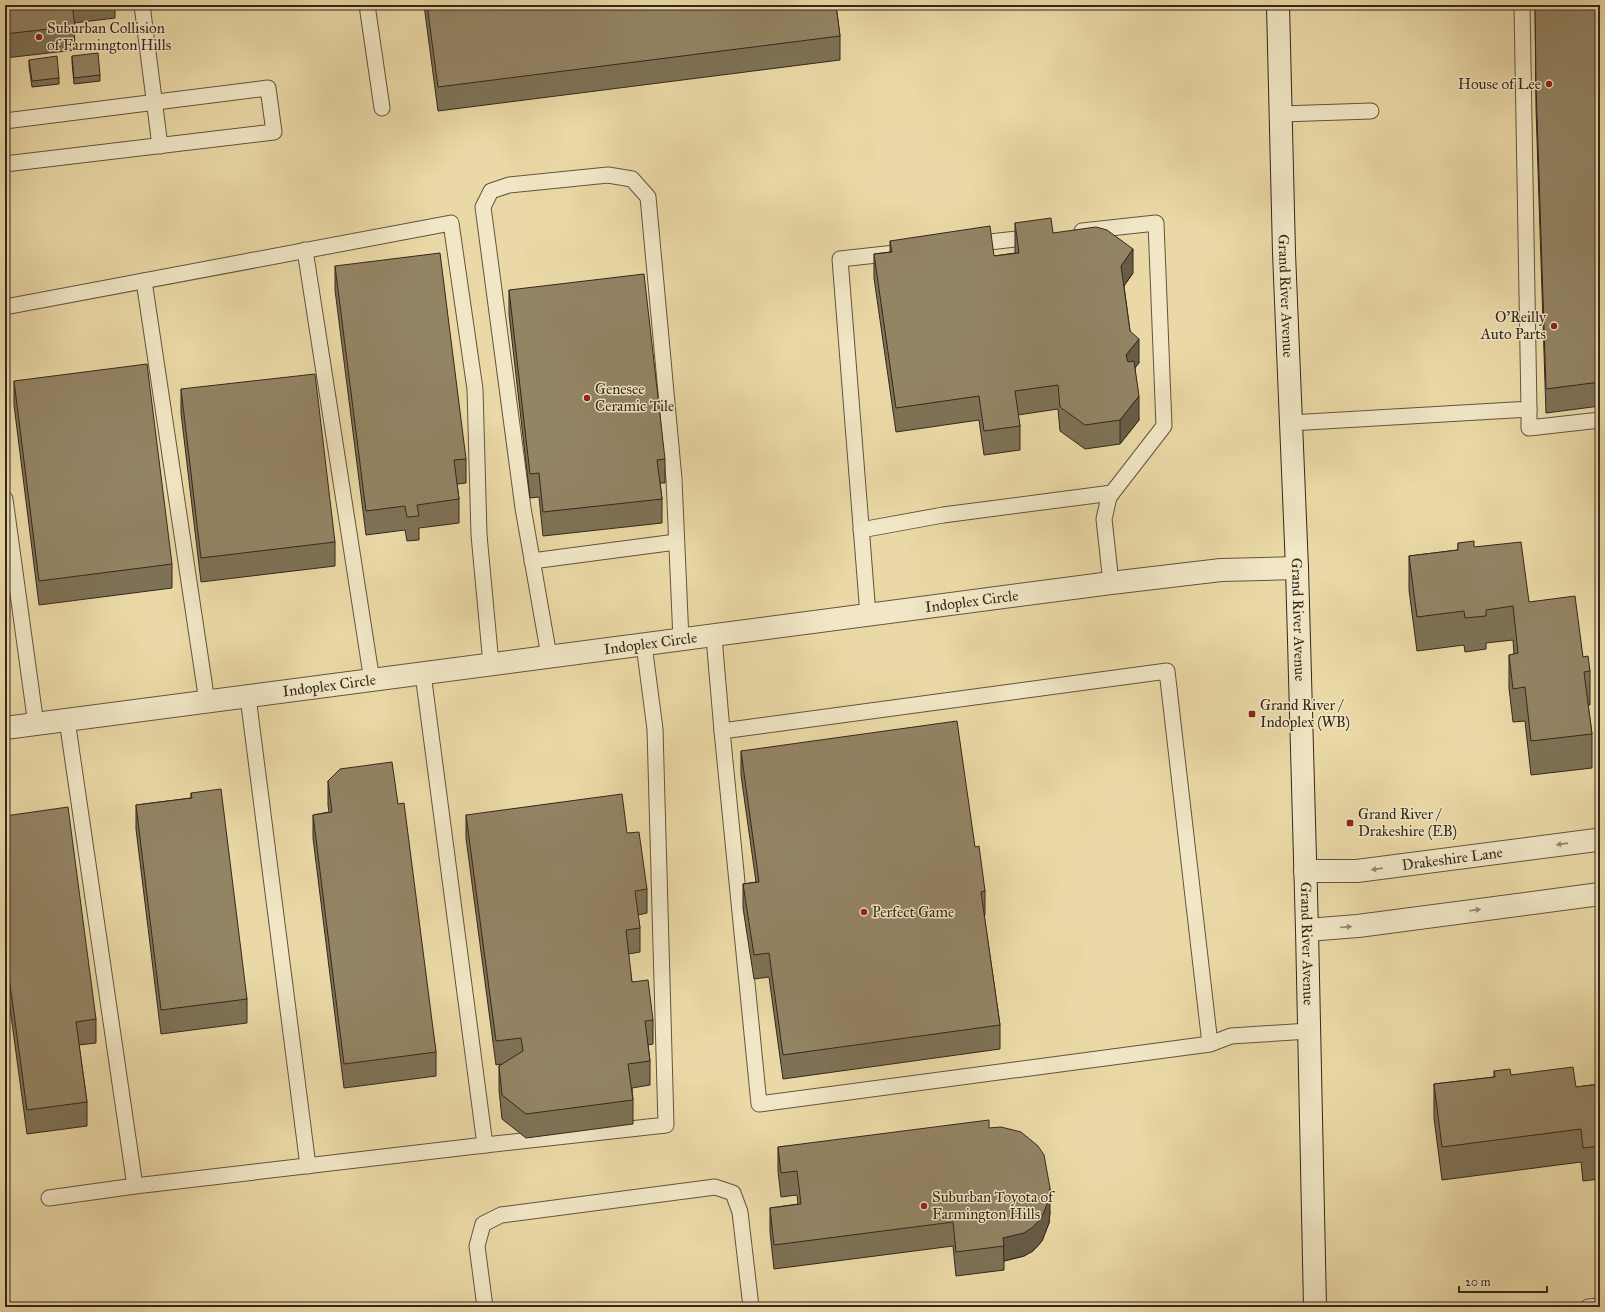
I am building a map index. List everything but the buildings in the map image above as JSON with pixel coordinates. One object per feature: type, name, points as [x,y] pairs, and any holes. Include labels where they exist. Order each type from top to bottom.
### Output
[{"type":"street","name":"Grand River Avenue","points":[[1278,5],[1290,423],[1297,568],[1315,1307]]},
{"type":"street","name":"Indoplex Circle","points":[[5,728],[372,681],[549,656],[714,637],[868,615],[1221,570],[1297,568]]},
{"type":"street","name":"Drakeshire Lane","points":[[1305,871],[1357,872],[1596,840],[1600,841]]},
{"type":"street","points":[[1307,930],[1358,926],[1600,894]]},
{"type":"lane","points":[[142,5],[160,146]]},
{"type":"lane","points":[[368,5],[382,108]]},
{"type":"lane","points":[[1522,5],[1529,428],[1600,420]]},
{"type":"lane","points":[[5,121],[268,88],[274,132],[5,164]]},
{"type":"lane","points":[[1281,114],[1371,111]]},
{"type":"lane","points":[[549,656],[523,508],[483,207],[491,191],[509,184],[608,176],[632,179],[648,197],[674,479],[681,640]]},
{"type":"lane","points":[[5,307],[451,222],[475,389],[479,535],[491,664]]},
{"type":"lane","points":[[1065,233],[1156,223],[1164,426],[1109,497],[1104,519],[1111,584]]},
{"type":"lane","points":[[956,246],[1050,235]]},
{"type":"lane","points":[[304,250],[372,681]]},
{"type":"lane","points":[[868,615],[840,259],[910,251]]},
{"type":"lane","points":[[144,281],[207,702]]},
{"type":"lane","points":[[1290,423],[1529,409]]},
{"type":"lane","points":[[861,530],[943,515],[1112,494]]},
{"type":"lane","points":[[5,499],[36,725]]},
{"type":"lane","points":[[532,561],[676,542]]},
{"type":"lane","points":[[714,637],[759,1104],[1210,1044],[1232,1036],[1309,1031]]},
{"type":"lane","points":[[49,1198],[135,1186],[485,1145],[666,1126],[655,730],[644,645]]},
{"type":"lane","points":[[722,731],[1167,671],[1210,1044]]},
{"type":"lane","points":[[423,674],[485,1145]]},
{"type":"lane","points":[[248,697],[308,1166]]},
{"type":"lane","points":[[67,720],[135,1186]]},
{"type":"lane","points":[[485,1307],[477,1246],[483,1224],[501,1215],[715,1187],[733,1193],[740,1212],[751,1307]]},
{"type":"lane","points":[[1588,1307],[1600,1306]]},
{"type":"place","name":"Suburban Collision of Farmington Hills","points":[[39,37]]},
{"type":"place","name":"House of Lee","points":[[1549,84]]},
{"type":"place","name":"O'Reilly Auto Parts","points":[[1554,326]]},
{"type":"place","name":"Genesee Ceramic Tile","points":[[587,398]]},
{"type":"place","name":"Grand River / Indoplex (WB)","points":[[1252,714]]},
{"type":"place","name":"Grand River / Drakeshire (EB)","points":[[1350,823]]},
{"type":"place","name":"Perfect Game","points":[[864,912]]},
{"type":"place","name":"Suburban Toyota of Farmington Hills","points":[[924,1206]]}]
